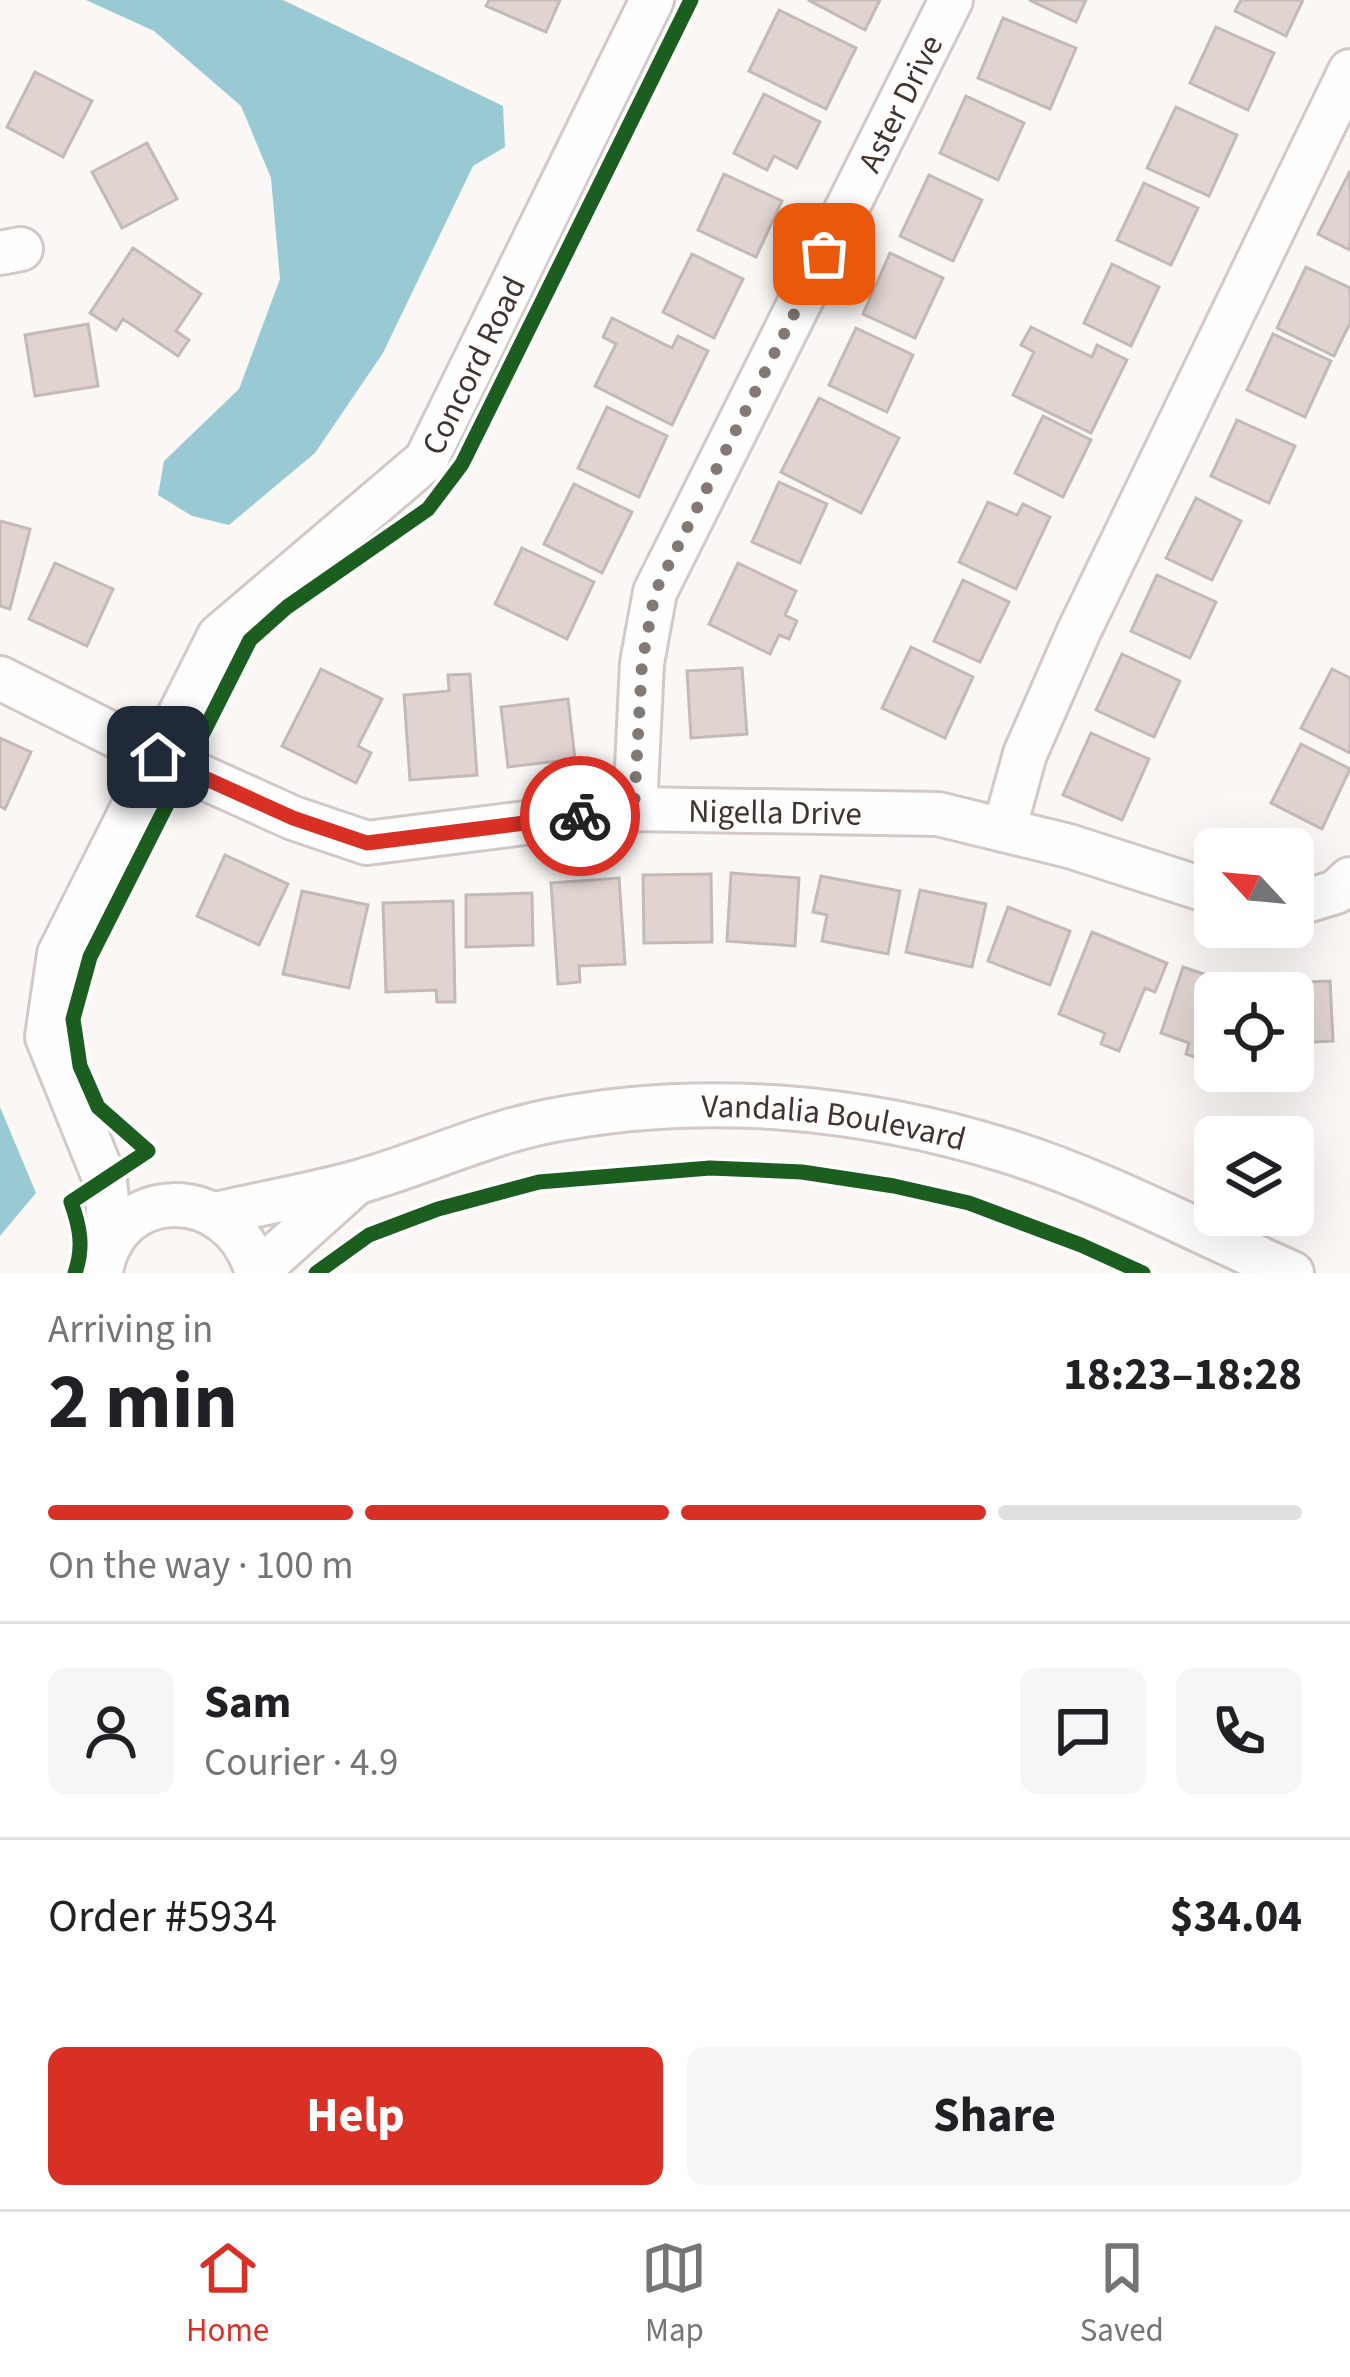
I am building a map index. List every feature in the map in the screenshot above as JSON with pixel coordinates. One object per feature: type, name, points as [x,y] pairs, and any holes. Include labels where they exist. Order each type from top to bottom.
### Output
[{"type":"street","name":"Concord Road","points":[[106,1258],[105,1180],[47,1037],[58,954],[219,636],[426,460],[652,0]]},
{"type":"street","name":"Aster Drive","points":[[634,809],[642,663],[655,592],[951,0]]},
{"type":"street","points":[[1004,830],[1025,754],[1079,631],[1350,71]]},
{"type":"street","name":"Nigella Drive","points":[[0,678],[293,818],[367,843],[634,809],[938,814],[1070,846],[1194,886]]},
{"type":"street","points":[[1314,896],[1343,886]]},
{"type":"street","name":"Vandalia Boulevard","points":[[216,1214],[357,1182],[547,1121],[688,1103],[797,1108],[911,1125],[1011,1152],[1126,1197],[1292,1273]]},
{"type":"street","name":"Concord Road","points":[[81,1126],[164,1206]]},
{"type":"street","name":"Vandalia Boulevard","points":[[257,1272],[357,1182]]},
{"type":"street","points":[[106,1258],[143,1213],[164,1206],[190,1206],[216,1214],[243,1238],[257,1272]]},
{"type":"water","points":[[86,0],[283,0],[503,106],[505,147],[473,166],[383,353],[315,453],[229,525],[192,516],[158,495],[164,461],[239,389],[280,279],[271,178],[241,106],[154,31]]},
{"type":"water","points":[[0,1107],[36,1193],[0,1236]]},
{"type":"building","points":[[489,0],[560,0],[546,32],[486,6]]},
{"type":"building","points":[[808,0],[880,0],[865,30]]},
{"type":"building","points":[[1029,0],[1086,0],[1076,22]]},
{"type":"building","points":[[1241,0],[1303,0],[1286,36],[1235,11]]},
{"type":"building","points":[[779,10],[856,48],[826,109],[749,71]]},
{"type":"building","points":[[1003,18],[1076,48],[1050,109],[978,78]]},
{"type":"building","points":[[1216,27],[1274,53],[1248,110],[1190,83]]},
{"type":"building","points":[[35,72],[92,101],[63,157],[7,127]]},
{"type":"building","points":[[764,94],[820,122],[797,168],[774,156],[767,170],[734,153]]},
{"type":"building","points":[[966,96],[1024,123],[998,180],[940,153]]},
{"type":"building","points":[[1176,107],[1237,135],[1209,196],[1147,168]]},
{"type":"building","points":[[147,143],[177,199],[122,228],[92,172]]},
{"type":"building","points":[[1350,171],[1350,250],[1318,234]]},
{"type":"building","points":[[724,174],[782,201],[756,257],[698,230]]},
{"type":"building","points":[[929,175],[982,200],[953,261],[900,236]]},
{"type":"building","points":[[1144,183],[1198,208],[1171,265],[1117,240]]},
{"type":"building","points":[[133,248],[201,294],[176,331],[189,340],[178,356],[123,319],[116,330],[90,313]]},
{"type":"building","points":[[890,253],[943,278],[915,338],[863,314]]},
{"type":"building","points":[[692,254],[743,279],[714,338],[663,312]]},
{"type":"building","points":[[1112,264],[1159,287],[1131,346],[1084,323]]},
{"type":"building","points":[[1306,267],[1350,288],[1350,323],[1334,356],[1277,328]]},
{"type":"building","points":[[612,318],[672,348],[678,336],[708,351],[672,425],[595,386],[616,344],[603,337]]},
{"type":"building","points":[[88,324],[98,386],[35,396],[25,335]]},
{"type":"building","points":[[1031,327],[1092,357],[1097,345],[1127,360],[1091,433],[1013,395],[1034,352],[1021,345]]},
{"type":"building","points":[[856,328],[913,355],[887,412],[829,385]]},
{"type":"building","points":[[1273,334],[1331,361],[1305,417],[1247,390]]},
{"type":"building","points":[[819,398],[899,438],[861,513],[781,472]]},
{"type":"building","points":[[607,407],[667,436],[639,497],[578,468]]},
{"type":"building","points":[[1043,416],[1091,440],[1063,497],[1015,473]]},
{"type":"building","points":[[1237,420],[1295,446],[1269,503],[1211,476]]},
{"type":"building","points":[[779,482],[827,504],[800,563],[752,542]]},
{"type":"building","points":[[574,484],[632,512],[602,573],[544,544]]},
{"type":"building","points":[[1196,498],[1241,521],[1212,580],[1166,558]]},
{"type":"building","points":[[988,502],[1017,515],[1023,504],[1050,517],[1016,589],[959,562]]},
{"type":"building","points":[[0,521],[30,529],[10,609],[0,606]]},
{"type":"building","points":[[522,548],[594,582],[567,639],[495,604]]},
{"type":"building","points":[[55,563],[113,589],[87,646],[29,619]]},
{"type":"building","points":[[738,563],[796,591],[785,615],[797,621],[789,639],[779,635],[770,654],[709,624]]},
{"type":"building","points":[[1157,575],[1216,602],[1190,658],[1131,631]]},
{"type":"building","points":[[963,580],[1009,602],[980,662],[934,641]]},
{"type":"building","points":[[911,647],[973,677],[945,738],[882,708]]},
{"type":"building","points":[[1122,654],[1180,681],[1154,737],[1096,710]]},
{"type":"building","points":[[742,668],[747,734],[691,738],[687,671]]},
{"type":"building","points":[[321,669],[382,699],[358,746],[371,753],[356,783],[282,746]]},
{"type":"building","points":[[1332,669],[1350,678],[1350,753],[1301,728]]},
{"type":"building","points":[[470,674],[477,775],[410,780],[404,695],[449,691],[448,675]]},
{"type":"building","points":[[568,699],[575,759],[508,767],[501,707]]},
{"type":"building","points":[[1091,733],[1149,759],[1122,820],[1063,795]]},
{"type":"building","points":[[0,738],[31,752],[5,809],[0,806]]},
{"type":"building","points":[[1301,744],[1350,769],[1322,829],[1271,803]]},
{"type":"building","points":[[225,855],[288,884],[259,945],[197,916]]},
{"type":"building","points":[[731,873],[799,878],[795,946],[727,941]]},
{"type":"building","points":[[711,874],[712,942],[644,943],[643,875]]},
{"type":"building","points":[[821,876],[900,891],[888,954],[822,941],[827,915],[813,912]]},
{"type":"building","points":[[619,878],[625,964],[579,966],[580,982],[558,984],[551,883]]},
{"type":"building","points":[[920,890],[986,904],[972,967],[906,952]]},
{"type":"building","points":[[302,891],[368,905],[349,988],[283,974]]},
{"type":"building","points":[[532,893],[533,945],[466,947],[466,895]]},
{"type":"building","points":[[453,901],[455,1002],[437,1002],[436,990],[386,992],[383,903]]},
{"type":"building","points":[[1008,907],[1070,931],[1050,985],[988,961]]},
{"type":"building","points":[[1092,932],[1167,963],[1155,992],[1145,988],[1119,1051],[1101,1044],[1105,1033],[1059,1014]]},
{"type":"building","points":[[1183,967],[1198,972],[1194,972],[1194,1057],[1186,1054],[1189,1043],[1161,1033]]},
{"type":"building","points":[[1330,981],[1333,1041],[1314,1042],[1314,982]]},
{"type":"cycle path","points":[[75,1273],[80,1237],[71,1202],[148,1151],[98,1107],[80,1066],[73,1019],[90,957],[250,640],[287,607],[428,509],[462,464],[691,0]]},
{"type":"cycle path","points":[[316,1273],[369,1235],[438,1209],[539,1182],[710,1168],[802,1172],[969,1203],[1143,1273]]},
{"type":"way so far","points":[[580,816],[634,809],[642,663],[655,592],[824,254]]},
{"type":"route","points":[[158,757],[293,818],[367,843],[580,816]]}]
